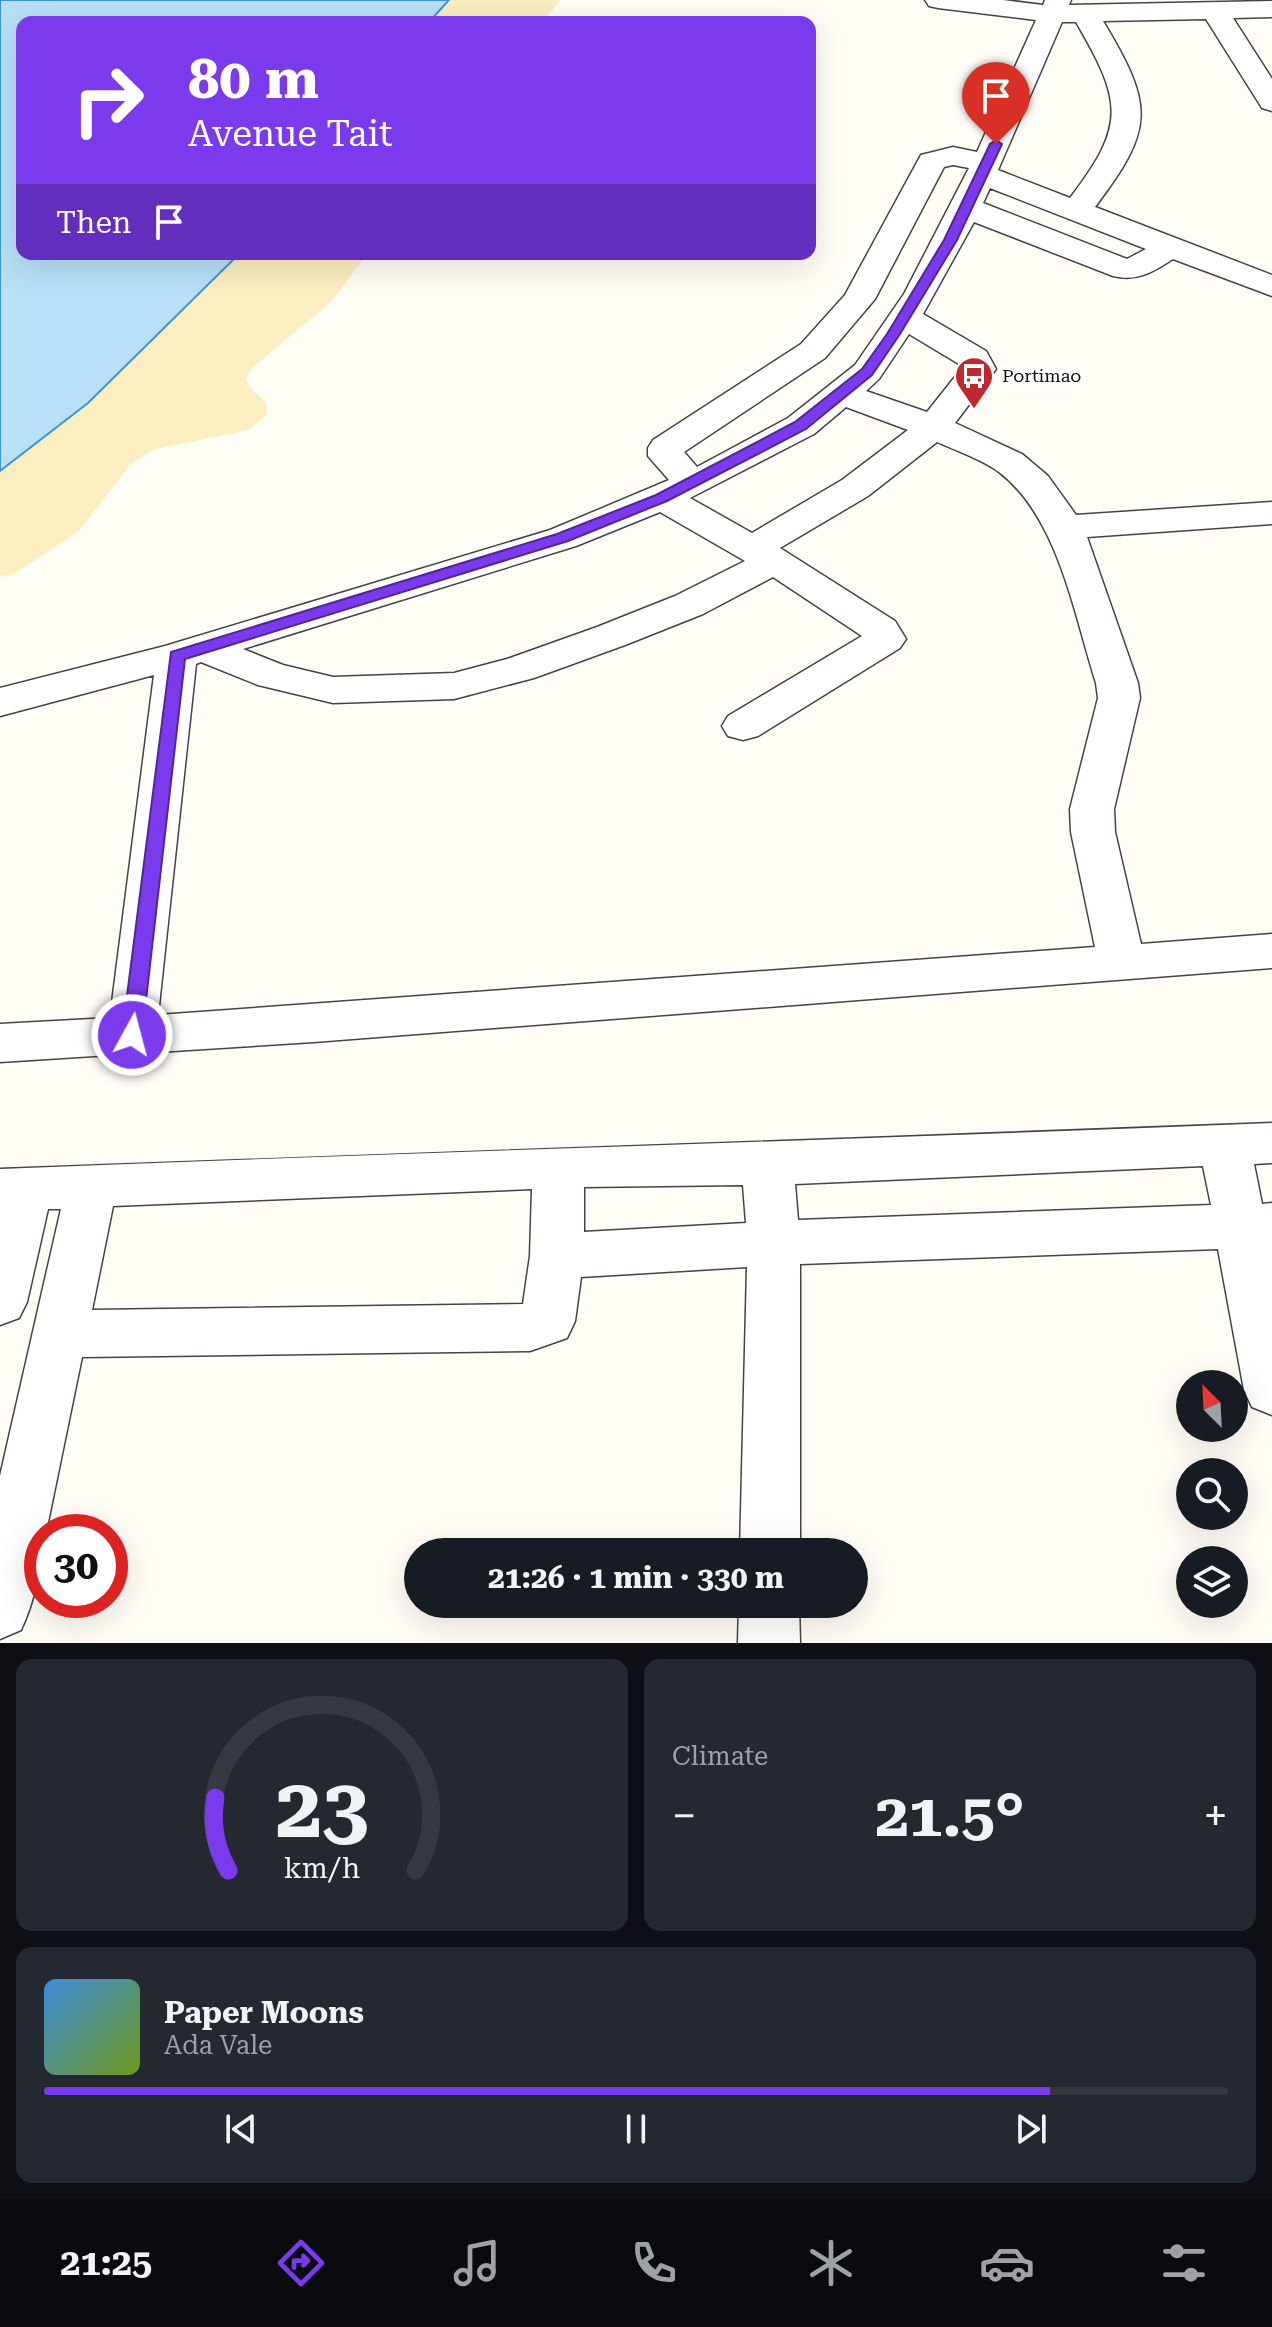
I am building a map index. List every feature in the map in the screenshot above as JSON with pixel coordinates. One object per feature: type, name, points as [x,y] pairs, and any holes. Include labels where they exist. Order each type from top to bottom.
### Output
[{"type":"street","points":[[938,0],[1065,9],[1272,9]]},
{"type":"street","points":[[0,702],[190,652],[563,538],[677,490],[801,426],[867,372],[904,317],[950,240],[1014,105],[1065,9]]},
{"type":"street","points":[[1065,9],[1127,96],[1120,147],[1077,210]]},
{"type":"street","points":[[1215,11],[1272,102]]},
{"type":"street","points":[[743,726],[886,639],[881,630],[763,555],[677,490],[666,448],[813,351],[859,299],[932,161],[953,156],[1077,210],[1272,286]]},
{"type":"street","points":[[965,207],[1124,269],[1137,268],[1172,246]]},
{"type":"street","points":[[190,652],[333,690],[454,686],[520,669],[689,605],[763,555],[934,427],[979,369],[979,363],[904,317]]},
{"type":"street","points":[[842,394],[934,427],[1009,462],[1024,473],[1065,527],[1117,683],[1118,712],[1092,809],[1093,832],[1122,964]]},
{"type":"street","points":[[1065,527],[1272,513]]},
{"type":"street","points":[[132,1035],[190,652]]},
{"type":"street","points":[[0,1043],[314,1024],[1272,951]]},
{"type":"street","points":[[0,1302],[22,1216],[11,1189],[558,1167],[767,1164],[1249,1144],[1272,1390]]},
{"type":"street","points":[[767,1164],[774,1243],[770,1538]]},
{"type":"street","points":[[60,1334],[541,1325],[548,1321],[557,1256],[558,1167]]},
{"type":"street","points":[[0,1610],[92,1184]]},
{"type":"street","points":[[557,1256],[774,1243],[1257,1226]]},
{"type":"street","points":[[769,1618],[769,1643]]},
{"type":"sand","points":[[449,0],[560,0],[548,16],[434,16]]},
{"type":"sand","points":[[233,260],[363,260],[332,301],[251,369],[246,379],[250,388],[266,402],[267,415],[248,430],[152,450],[130,465],[78,532],[15,573],[0,577],[0,471],[88,403]]},
{"type":"water","points":[[0,0],[449,0],[434,16],[16,16],[16,260],[233,260],[88,403],[0,471]]},
{"type":"place","name":"Portimao","points":[[974,410]]},
{"type":"route","points":[[132,1035],[177,656],[563,538],[662,498],[801,426],[867,372],[920,294],[996,144]]}]
